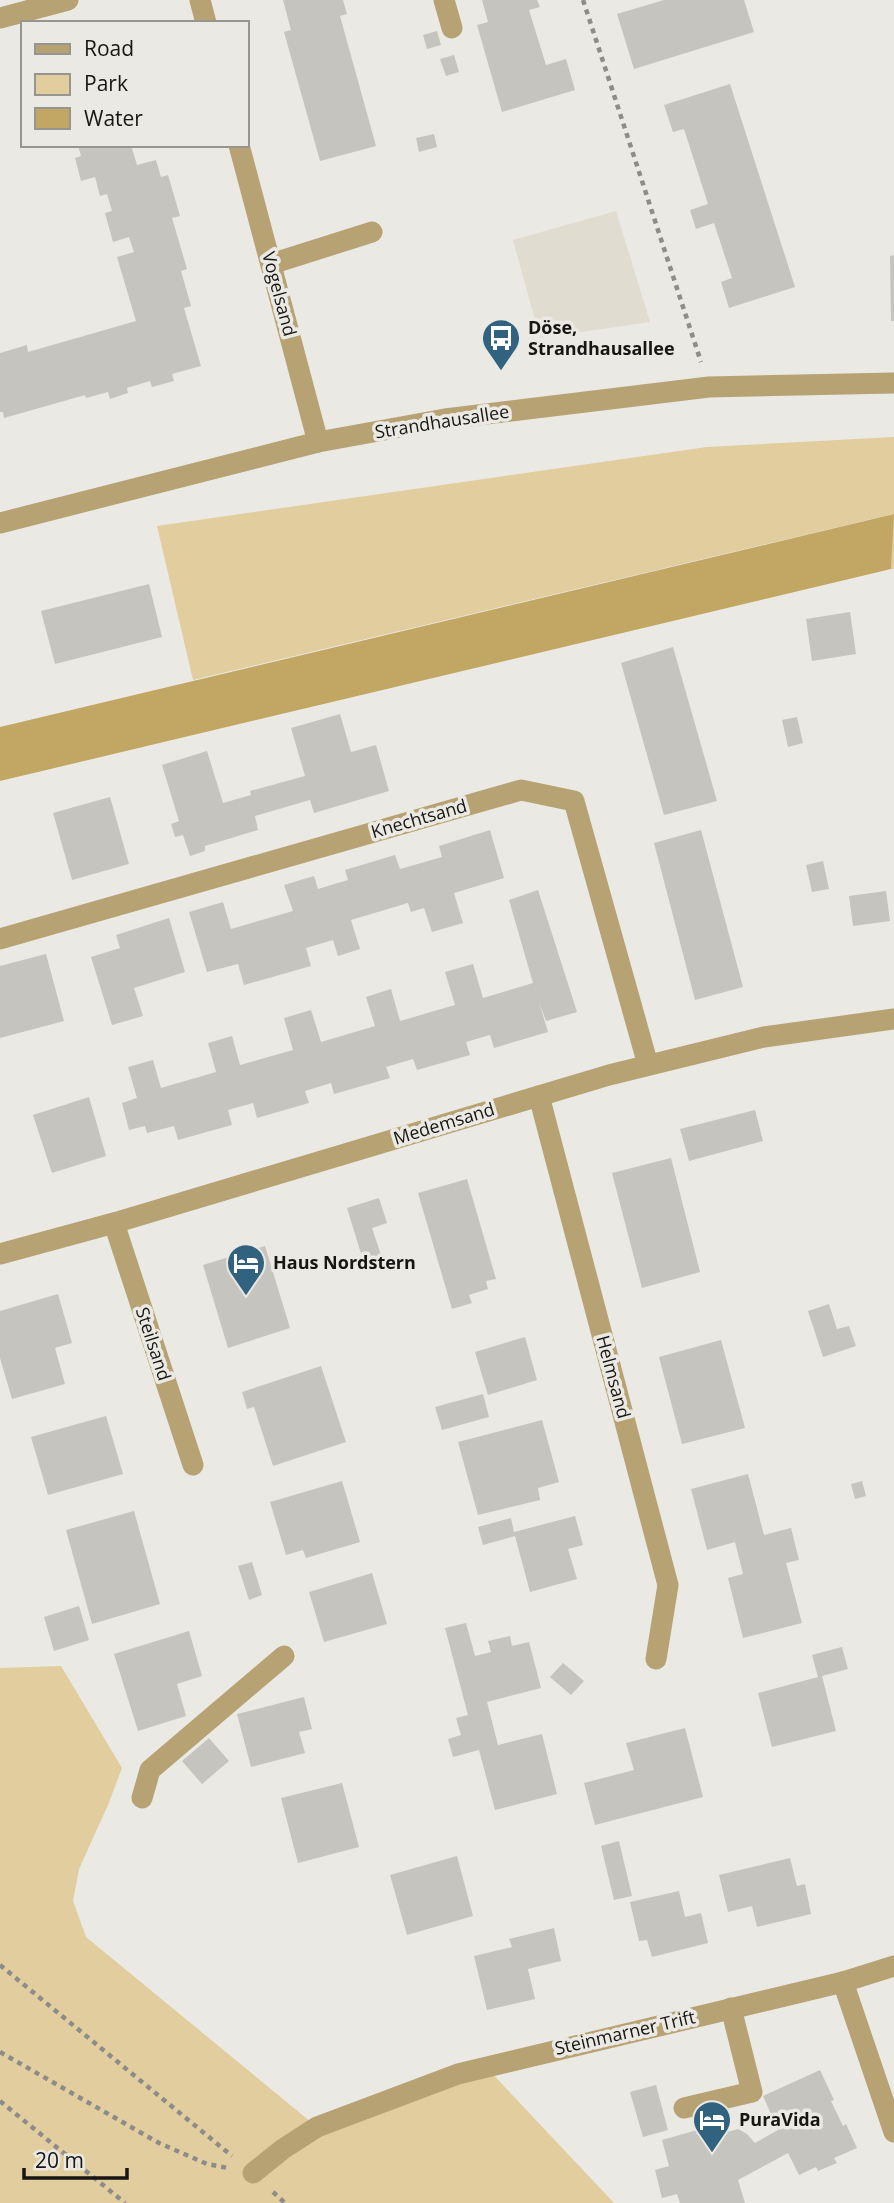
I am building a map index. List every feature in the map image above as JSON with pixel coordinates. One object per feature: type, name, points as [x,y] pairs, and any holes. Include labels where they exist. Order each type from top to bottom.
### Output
[{"type":"street","points":[[0,18],[68,0]]},
{"type":"street","points":[[200,0],[205,21]]},
{"type":"street","points":[[444,0],[452,28]]},
{"type":"street","name":"Vogelsand","points":[[240,147],[318,442]]},
{"type":"street","points":[[271,264],[372,232]]},
{"type":"street","name":"Strandhausallee","points":[[0,523],[318,442],[445,419],[709,387],[894,383]]},
{"type":"street","name":"Knechtsand","points":[[0,939],[521,790],[574,801],[648,1065]]},
{"type":"street","name":"Medemsand","points":[[0,1254],[114,1223],[648,1065],[764,1037],[894,1019]]},
{"type":"street","name":"Helmsand","points":[[539,1096],[668,1586],[656,1659]]},
{"type":"street","name":"Steilsand","points":[[114,1223],[193,1465]]},
{"type":"street","points":[[142,1798],[150,1770],[284,1656]]},
{"type":"street","name":"Steinmarner Trift","points":[[253,2173],[317,2127],[472,2070],[843,1982],[894,1966]]},
{"type":"street","points":[[843,1982],[894,2133]]},
{"type":"street","points":[[684,2108],[752,2092],[731,2008]]},
{"type":"path","points":[[583,0],[709,387]]},
{"type":"path","points":[[0,1965],[253,2173],[285,2203]]},
{"type":"path","points":[[0,2052],[159,2143],[207,2164],[253,2173]]},
{"type":"path","points":[[0,2101],[125,2203]]},
{"type":"shaded area","points":[[616,211],[650,322],[540,338],[513,240]]},
{"type":"green space","points":[[894,437],[894,569],[891,569],[893,514],[193,680],[157,526],[707,447]]},
{"type":"green space","points":[[61,1666],[122,1768],[79,1869],[73,1901],[86,1937],[317,2127],[485,2066],[614,2203],[0,2203],[0,1668]]},
{"type":"water","points":[[894,514],[891,569],[0,781],[0,727]]},
{"type":"building","points":[[283,0],[343,0],[347,14],[340,16],[376,146],[320,161],[284,32],[291,30]]},
{"type":"building","points":[[482,0],[537,0],[540,7],[529,10],[546,65],[566,59],[575,90],[502,112],[477,25],[488,22]]},
{"type":"building","points":[[664,0],[744,0],[754,32],[634,69],[617,14]]},
{"type":"building","points":[[437,31],[441,45],[427,49],[423,35]]},
{"type":"building","points":[[454,55],[459,72],[446,76],[440,59]]},
{"type":"building","points":[[730,84],[795,287],[729,308],[721,282],[732,278],[714,223],[696,229],[690,210],[708,204],[684,129],[673,132],[664,105]]},
{"type":"building","points":[[434,134],[437,147],[419,152],[416,138]]},
{"type":"building","points":[[79,147],[132,147],[137,165],[156,160],[161,177],[168,175],[180,216],[172,218],[187,269],[181,271],[191,306],[184,308],[201,366],[172,374],[174,381],[152,387],[150,381],[127,388],[128,393],[110,399],[108,392],[86,398],[85,395],[4,418],[3,412],[0,412],[0,353],[27,345],[28,352],[136,321],[117,257],[134,252],[129,237],[113,242],[105,213],[112,211],[107,194],[100,196],[95,177],[81,181],[75,158],[81,156]]},
{"type":"building","points":[[894,255],[894,321],[891,321],[890,256]]},
{"type":"building","points":[[149,584],[162,637],[55,664],[41,611]]},
{"type":"building","points":[[850,612],[856,654],[812,661],[806,619]]},
{"type":"building","points":[[673,647],[717,801],[664,815],[621,663]]},
{"type":"building","points":[[340,714],[351,752],[376,745],[389,791],[314,813],[310,800],[255,816],[258,830],[205,846],[205,851],[190,856],[183,835],[175,837],[171,824],[179,821],[162,765],[207,751],[223,803],[251,795],[250,791],[305,776],[291,728]]},
{"type":"building","points":[[797,717],[803,743],[788,747],[782,720]]},
{"type":"building","points":[[110,797],[129,864],[72,880],[53,813]]},
{"type":"building","points":[[490,830],[504,878],[454,893],[463,923],[432,932],[424,908],[411,912],[408,903],[351,920],[360,949],[338,956],[333,940],[306,948],[311,966],[244,985],[238,964],[207,972],[189,912],[223,902],[231,929],[293,911],[284,885],[314,876],[318,889],[348,880],[345,870],[395,855],[400,869],[442,857],[439,846]]},
{"type":"building","points":[[701,830],[743,987],[695,1000],[654,843]]},
{"type":"building","points":[[823,861],[829,889],[812,892],[806,865]]},
{"type":"building","points":[[538,890],[577,1012],[546,1021],[539,1002],[548,1032],[494,1048],[490,1035],[466,1042],[470,1055],[417,1070],[413,1059],[386,1067],[390,1078],[334,1094],[331,1083],[305,1091],[309,1103],[257,1118],[253,1103],[228,1110],[232,1125],[178,1140],[174,1126],[147,1133],[145,1126],[129,1130],[122,1103],[137,1098],[128,1067],[153,1060],[161,1088],[216,1072],[208,1043],[232,1036],[240,1065],[293,1050],[284,1018],[311,1010],[321,1042],[375,1026],[366,997],[391,989],[400,1021],[455,1005],[445,972],[473,964],[483,998],[533,983],[509,900]]},
{"type":"building","points":[[886,891],[890,921],[853,926],[849,896]]},
{"type":"building","points":[[169,918],[185,972],[134,988],[143,1016],[112,1025],[91,957],[120,948],[116,935]]},
{"type":"building","points":[[46,954],[64,1021],[0,1038],[0,966]]},
{"type":"building","points":[[89,1097],[106,1156],[52,1173],[33,1115]]},
{"type":"building","points":[[755,1110],[763,1141],[689,1161],[680,1129]]},
{"type":"building","points":[[671,1158],[700,1272],[642,1288],[612,1173]]},
{"type":"building","points":[[467,1179],[496,1279],[486,1281],[488,1289],[469,1295],[472,1303],[452,1309],[418,1193]]},
{"type":"building","points":[[379,1198],[387,1223],[372,1228],[381,1255],[363,1260],[347,1208]]},
{"type":"building","name":"Haus Nordstern","points":[[265,1246],[290,1328],[228,1348],[203,1265]]},
{"type":"building","points":[[58,1294],[72,1343],[55,1348],[65,1384],[12,1399],[0,1358],[0,1311]]},
{"type":"building","points":[[829,1304],[837,1329],[849,1326],[856,1346],[823,1357],[808,1311]]},
{"type":"building","points":[[525,1337],[537,1380],[488,1395],[475,1352]]},
{"type":"building","points":[[721,1340],[745,1428],[682,1444],[659,1357]]},
{"type":"building","points":[[321,1366],[346,1442],[273,1466],[254,1407],[247,1409],[242,1392]]},
{"type":"building","points":[[483,1394],[489,1417],[442,1430],[435,1407]]},
{"type":"building","points":[[106,1416],[123,1474],[48,1495],[31,1437]]},
{"type":"building","points":[[542,1420],[559,1482],[538,1488],[540,1500],[478,1515],[458,1442]]},
{"type":"building","points":[[748,1474],[764,1535],[791,1528],[799,1560],[786,1563],[802,1623],[743,1638],[728,1578],[743,1574],[735,1542],[707,1550],[691,1489]]},
{"type":"building","points":[[342,1481],[360,1542],[306,1558],[303,1550],[286,1555],[270,1502]]},
{"type":"building","points":[[862,1481],[866,1496],[855,1499],[851,1484]]},
{"type":"building","points":[[134,1511],[160,1604],[92,1624],[66,1530]]},
{"type":"building","points":[[575,1516],[583,1545],[568,1549],[577,1579],[530,1592],[515,1536],[483,1545],[478,1527],[511,1518],[514,1532]]},
{"type":"building","points":[[252,1562],[262,1595],[249,1600],[238,1566]]},
{"type":"building","points":[[372,1573],[387,1624],[324,1642],[309,1592]]},
{"type":"building","points":[[79,1606],[89,1640],[54,1651],[44,1617]]},
{"type":"building","points":[[466,1623],[475,1656],[491,1652],[488,1641],[510,1636],[512,1646],[529,1642],[541,1688],[487,1702],[498,1745],[542,1734],[557,1794],[495,1810],[479,1750],[453,1757],[448,1739],[461,1735],[456,1718],[468,1715],[445,1628]]},
{"type":"building","points":[[189,1631],[202,1676],[177,1684],[186,1716],[138,1731],[114,1654]]},
{"type":"building","points":[[842,1647],[848,1669],[822,1676],[836,1731],[772,1747],[758,1693],[818,1677],[812,1655]]},
{"type":"building","points":[[563,1663],[584,1681],[571,1695],[550,1677]]},
{"type":"building","points":[[304,1697],[312,1729],[299,1732],[305,1753],[251,1767],[237,1714]]},
{"type":"building","points":[[685,1728],[703,1797],[595,1825],[584,1783],[634,1770],[626,1743]]},
{"type":"building","points":[[209,1738],[229,1761],[202,1784],[182,1761]]},
{"type":"building","points":[[342,1783],[359,1847],[298,1863],[281,1798]]},
{"type":"building","points":[[619,1841],[632,1896],[614,1900],[601,1846]]},
{"type":"building","points":[[457,1856],[473,1916],[407,1935],[390,1875]]},
{"type":"building","points":[[790,1858],[797,1886],[805,1884],[811,1914],[757,1927],[752,1906],[728,1912],[719,1875]]},
{"type":"building","points":[[679,1891],[685,1917],[701,1913],[708,1943],[652,1957],[647,1940],[639,1941],[630,1902]]},
{"type":"building","points":[[554,1928],[561,1961],[528,1969],[535,1999],[487,2010],[474,1956],[512,1947],[509,1939]]},
{"type":"building","points":[[820,2070],[834,2100],[831,2101],[857,2148],[834,2158],[837,2163],[818,2171],[816,2167],[799,2175],[788,2153],[738,2180],[745,2203],[680,2203],[677,2194],[662,2198],[655,2170],[669,2166],[662,2140],[722,2123],[724,2133],[738,2129],[755,2143],[778,2130],[763,2096]]},
{"type":"building","points":[[656,2085],[668,2130],[643,2137],[630,2092]]},
{"type":"place","name":"Döse, Strandhausallee","points":[[501,372]]},
{"type":"place","name":"Haus Nordstern","points":[[246,1297]]},
{"type":"place","name":"PuraVida","points":[[712,2154]]}]
